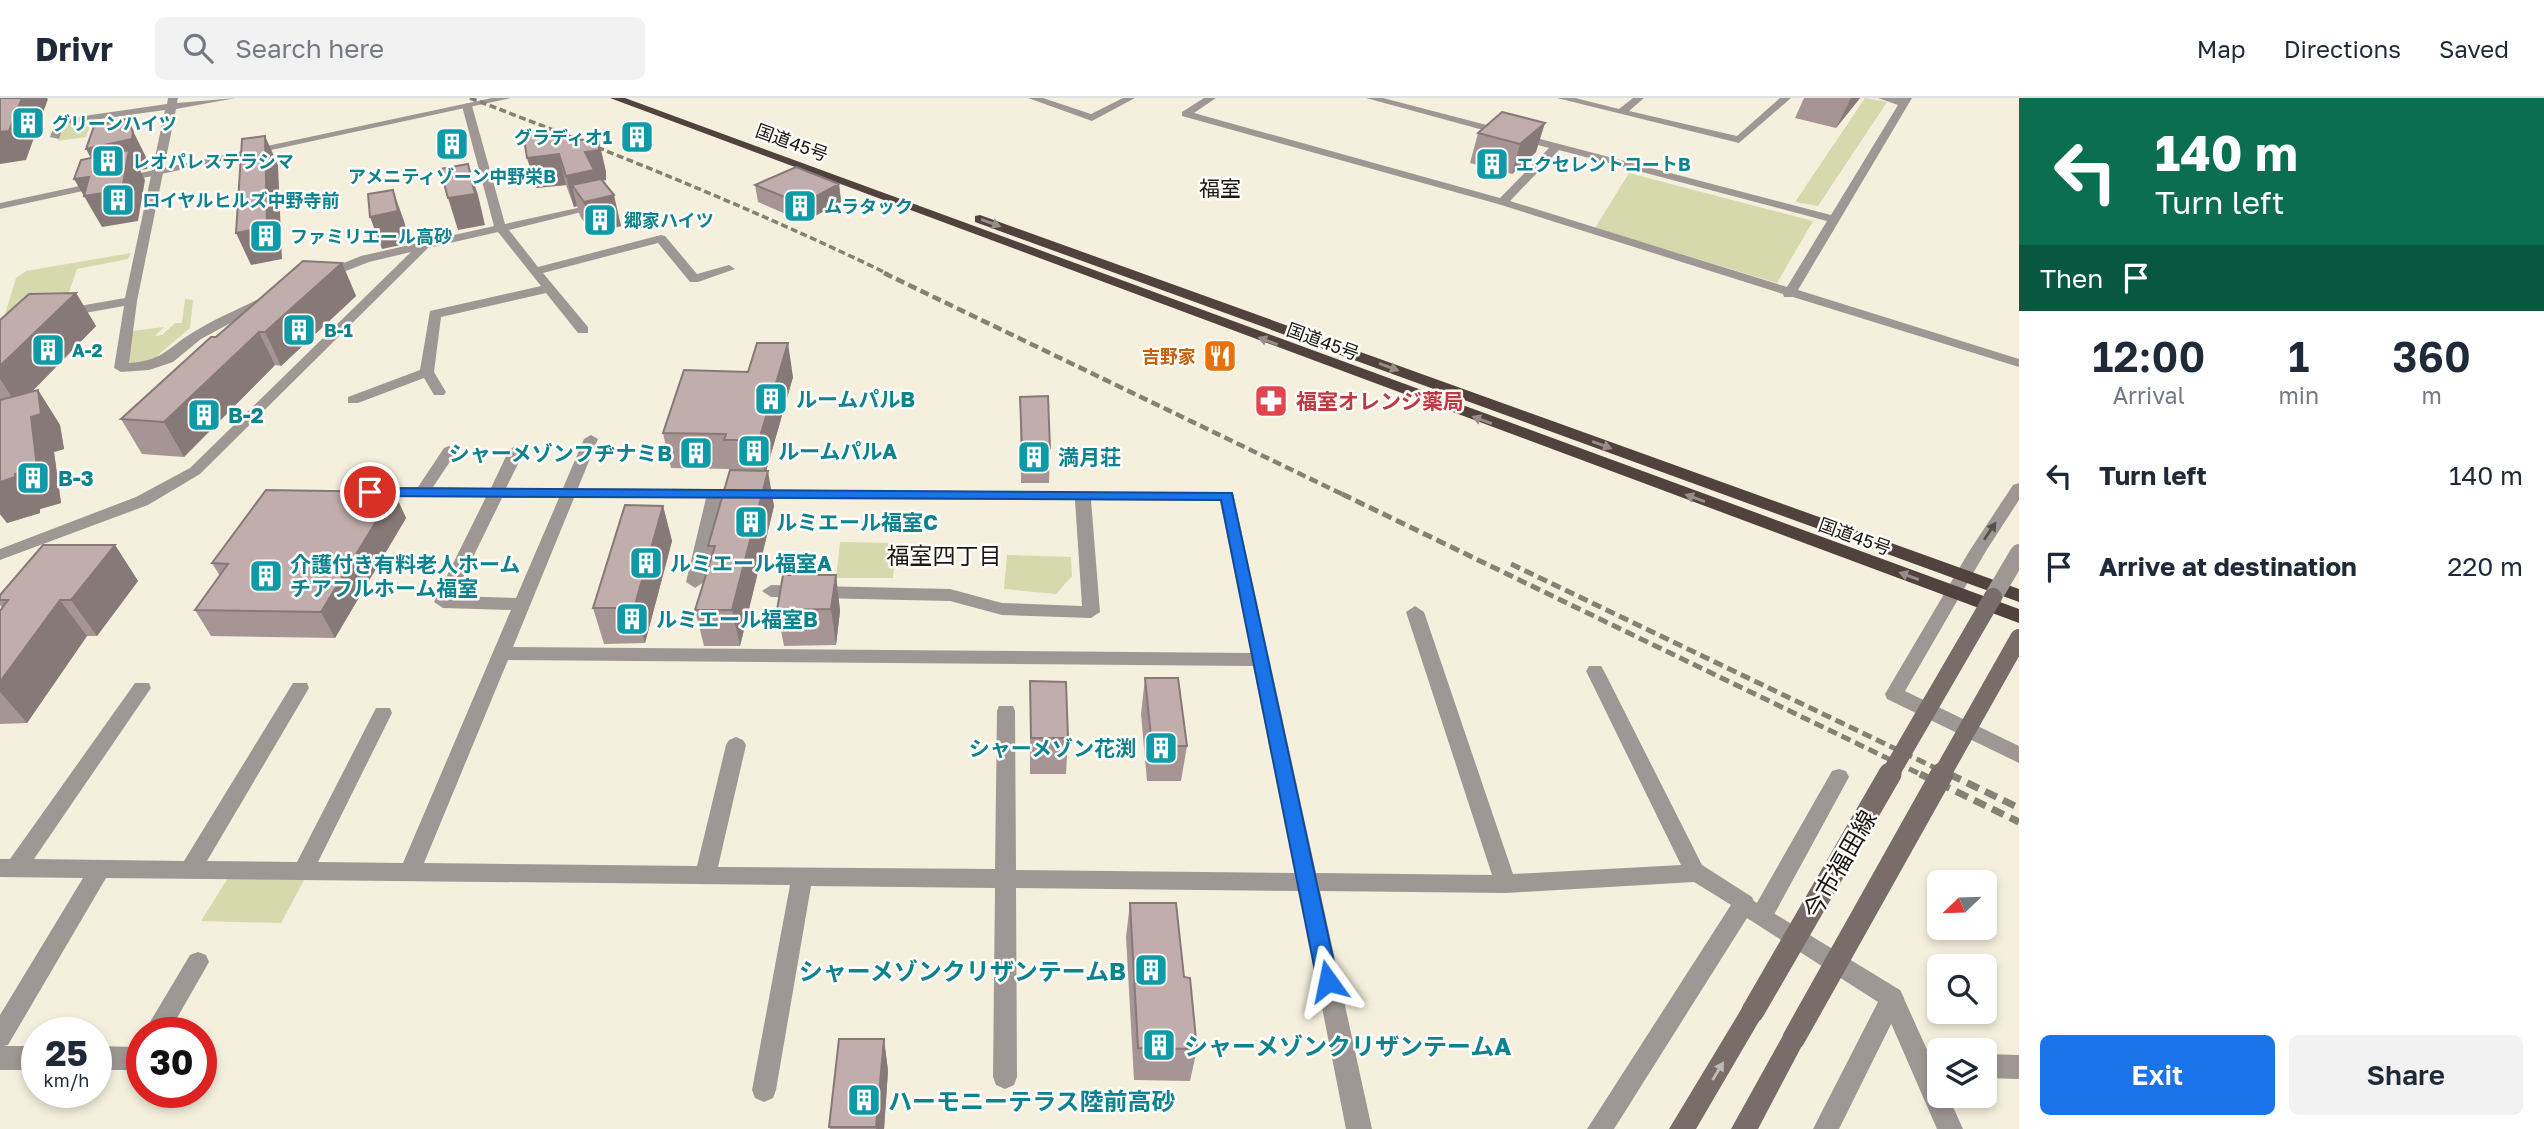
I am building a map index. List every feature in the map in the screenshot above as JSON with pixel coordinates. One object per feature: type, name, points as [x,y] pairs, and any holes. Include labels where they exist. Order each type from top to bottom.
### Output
[{"type":"highway","name":"国道45号","points":[[615,98],[2019,617]]},
{"type":"highway","name":"国道45号","points":[[650,98],[2019,596]]},
{"type":"main road","name":"今市福田線","points":[[1682,1129],[1993,597]]},
{"type":"main road","name":"今市福田線","points":[[1744,1129],[2019,638]]},
{"type":"street","points":[[55,137],[60,121],[172,102],[231,98]]},
{"type":"street","points":[[0,206],[506,98]]},
{"type":"street","points":[[1033,98],[1092,118],[1130,98]]},
{"type":"street","points":[[1211,98],[1186,114],[1502,202],[1789,294],[2019,363]]},
{"type":"street","points":[[1371,98],[1835,219]]},
{"type":"street","points":[[1562,98],[1739,140],[1786,98]]},
{"type":"street","points":[[1620,112],[1639,98]]},
{"type":"street","points":[[1789,294],[1906,100],[1883,98]]},
{"type":"street","points":[[172,102],[161,170],[131,301],[121,369],[149,366],[168,359],[195,336],[283,293]]},
{"type":"street","points":[[467,106],[500,228],[583,330]]},
{"type":"street","points":[[1502,202],[1557,146]]},
{"type":"street","points":[[306,283],[365,259],[613,204]]},
{"type":"street","points":[[536,271],[661,239],[694,279],[729,269]]},
{"type":"street","points":[[0,555],[142,502],[195,471],[423,247]]},
{"type":"street","points":[[439,392],[427,372],[435,314],[550,288]]},
{"type":"street","points":[[52,315],[131,301]]},
{"type":"street","points":[[353,400],[427,372]]},
{"type":"street","points":[[410,872],[591,439]]},
{"type":"street","points":[[517,450],[443,602],[523,604]]},
{"type":"street","points":[[422,493],[449,451]]},
{"type":"street","points":[[2019,488],[1953,592],[1894,694],[2019,755]]},
{"type":"street","points":[[357,492],[1227,496],[1359,1129]]},
{"type":"street","points":[[695,582],[715,494]]},
{"type":"street","points":[[771,591],[950,595],[1002,609],[1091,612],[1083,495]]},
{"type":"street","points":[[1993,597],[2019,553]]},
{"type":"street","points":[[1415,612],[1506,884]]},
{"type":"street","points":[[502,653],[1262,660]]},
{"type":"street","points":[[1595,671],[1696,874],[1892,998],[1927,1059]]},
{"type":"street","points":[[8,868],[142,688]]},
{"type":"street","points":[[190,870],[300,688]]},
{"type":"street","points":[[1005,1077],[1006,711]]},
{"type":"street","points":[[303,871],[383,713]]},
{"type":"street","points":[[705,876],[736,745]]},
{"type":"street","points":[[1600,1129],[1753,910],[1839,777]]},
{"type":"street","points":[[8,868],[1506,884],[1696,874]]},
{"type":"street","points":[[0,1037],[100,869]]},
{"type":"street","points":[[764,1090],[802,877]]},
{"type":"street","points":[[165,1017],[198,962]]},
{"type":"street","points":[[1826,1129],[1892,998]]},
{"type":"street","points":[[0,1058],[21,1058]]},
{"type":"street","points":[[1997,1066],[2019,1067]]},
{"type":"street","points":[[1944,1108],[1950,1129]]},
{"type":"green space","points":[[1865,98],[1887,102],[1818,206],[1795,202]]},
{"type":"green space","points":[[92,119],[86,137],[58,141],[65,124]]},
{"type":"green space","points":[[1629,173],[1813,221],[1777,283],[1595,228]]},
{"type":"green space","points":[[131,253],[128,259],[77,269],[68,295],[3,321],[16,278],[26,271]]},
{"type":"green space","points":[[185,299],[193,300],[190,328],[151,361],[131,364],[126,356],[132,331],[164,327],[155,336],[162,335],[175,323],[182,323]]},
{"type":"green space","points":[[840,542],[896,543],[893,578],[836,578]]},
{"type":"green space","points":[[1007,555],[1071,557],[1072,576],[1056,594],[1004,589]]},
{"type":"green space","points":[[228,878],[304,880],[281,923],[201,921]]},
{"type":"building","points":[[0,98],[22,98],[9,131],[0,132]]},
{"type":"building","points":[[1502,112],[1545,123],[1520,144],[1478,133]]},
{"type":"building","points":[[127,119],[133,132],[132,139],[86,149],[94,126]]},
{"type":"building","points":[[523,132],[599,142],[599,150],[585,152],[594,170],[566,176],[559,154],[527,158]]},
{"type":"building","points":[[265,136],[267,227],[236,233],[242,139]]},
{"type":"building","points":[[129,150],[122,190],[84,196],[89,177],[74,179],[81,160]]},
{"type":"building","points":[[468,164],[475,194],[448,198],[440,169]]},
{"type":"building","points":[[796,167],[839,184],[802,204],[755,185]]},
{"type":"building","points":[[601,179],[614,195],[584,202],[572,185]]},
{"type":"building","points":[[393,190],[398,211],[370,217],[368,194]]},
{"type":"building","points":[[303,261],[342,263],[265,332],[259,332],[164,422],[121,419],[211,337],[216,337]]},
{"type":"building","points":[[76,293],[0,366],[0,320],[29,294]]},
{"type":"building","points":[[757,343],[788,343],[759,440],[724,440],[726,434],[663,433],[684,370],[748,372]]},
{"type":"building","points":[[38,390],[41,414],[31,417],[37,467],[0,482],[0,400]]},
{"type":"building","points":[[1048,396],[1050,448],[1022,448],[1020,397]]},
{"type":"building","points":[[730,470],[768,471],[732,610],[695,610],[715,546],[708,546]]},
{"type":"building","points":[[266,490],[394,492],[321,612],[195,610],[228,564],[212,563]]},
{"type":"building","points":[[625,505],[663,506],[634,608],[593,608]]},
{"type":"building","points":[[43,545],[115,545],[71,600],[60,600],[0,682],[0,611],[8,600],[0,600],[0,595]]},
{"type":"building","points":[[783,575],[836,575],[831,609],[777,610]]},
{"type":"building","points":[[1145,678],[1178,678],[1187,746],[1152,746]]},
{"type":"building","points":[[1030,681],[1066,682],[1068,738],[1031,738]]},
{"type":"building","points":[[1130,903],[1176,903],[1184,977],[1190,978],[1197,1049],[1138,1048]]},
{"type":"building","points":[[839,1039],[884,1039],[876,1127],[829,1127]]},
{"type":"railway","points":[[470,98],[681,181],[888,274]]},
{"type":"railway","points":[[884,273],[1346,496]]},
{"type":"railway","points":[[1342,494],[1924,776]]},
{"type":"railway","points":[[1511,564],[1952,776]]},
{"type":"railway","points":[[1920,774],[2019,822]]},
{"type":"railway","points":[[1949,774],[2019,808]]},
{"type":"place","name":"グリーンハイツ","points":[[28,123]]},
{"type":"place","name":"グラディオ1","points":[[637,137]]},
{"type":"place","name":"アメニティゾーン中野栄B","points":[[452,144]]},
{"type":"place","name":"レオパレステラシマ","points":[[108,161]]},
{"type":"place","name":"エクセレントコートB","points":[[1492,164]]},
{"type":"place","name":"ロイヤルヒルズ中野寺前","points":[[118,200]]},
{"type":"place","name":"ムラタック","points":[[800,206]]},
{"type":"place","name":"郷家ハイツ","points":[[600,220]]},
{"type":"place","name":"ファミリエール高砂","points":[[266,236]]},
{"type":"place","name":"B-1","points":[[299,330]]},
{"type":"place","name":"A-2","points":[[48,350]]},
{"type":"place","name":"吉野家","points":[[1220,356]]},
{"type":"place","name":"ルームパルB","points":[[771,399]]},
{"type":"place","name":"福室オレンジ薬局","points":[[1271,401]]},
{"type":"place","name":"B-2","points":[[204,415]]},
{"type":"place","name":"ルームパルA","points":[[754,451]]},
{"type":"place","name":"シャーメゾンフヂナミB","points":[[696,453]]},
{"type":"place","name":"満月荘","points":[[1034,457]]},
{"type":"place","name":"B-3","points":[[33,478]]},
{"type":"place","name":"ルミエール福室C","points":[[751,522]]},
{"type":"place","name":"ルミエール福室A","points":[[646,563]]},
{"type":"place","name":"介護付き有料老人ホーム チアフルホーム福室","points":[[266,576]]},
{"type":"place","name":"ルミエール福室B","points":[[632,619]]},
{"type":"place","name":"シャーメゾン花渕","points":[[1161,748]]},
{"type":"place","name":"シャーメゾンクリザンテームB","points":[[1151,970]]},
{"type":"place","name":"シャーメゾンクリザンテームA","points":[[1159,1045]]},
{"type":"place","name":"ハーモニーテラス陸前高砂","points":[[864,1100]]},
{"type":"district","name":"福室","points":[[1220,188]]},
{"type":"district","name":"福室四丁目","points":[[944,555]]},
{"type":"route","points":[[370,492],[1227,496],[1328,981]]}]
